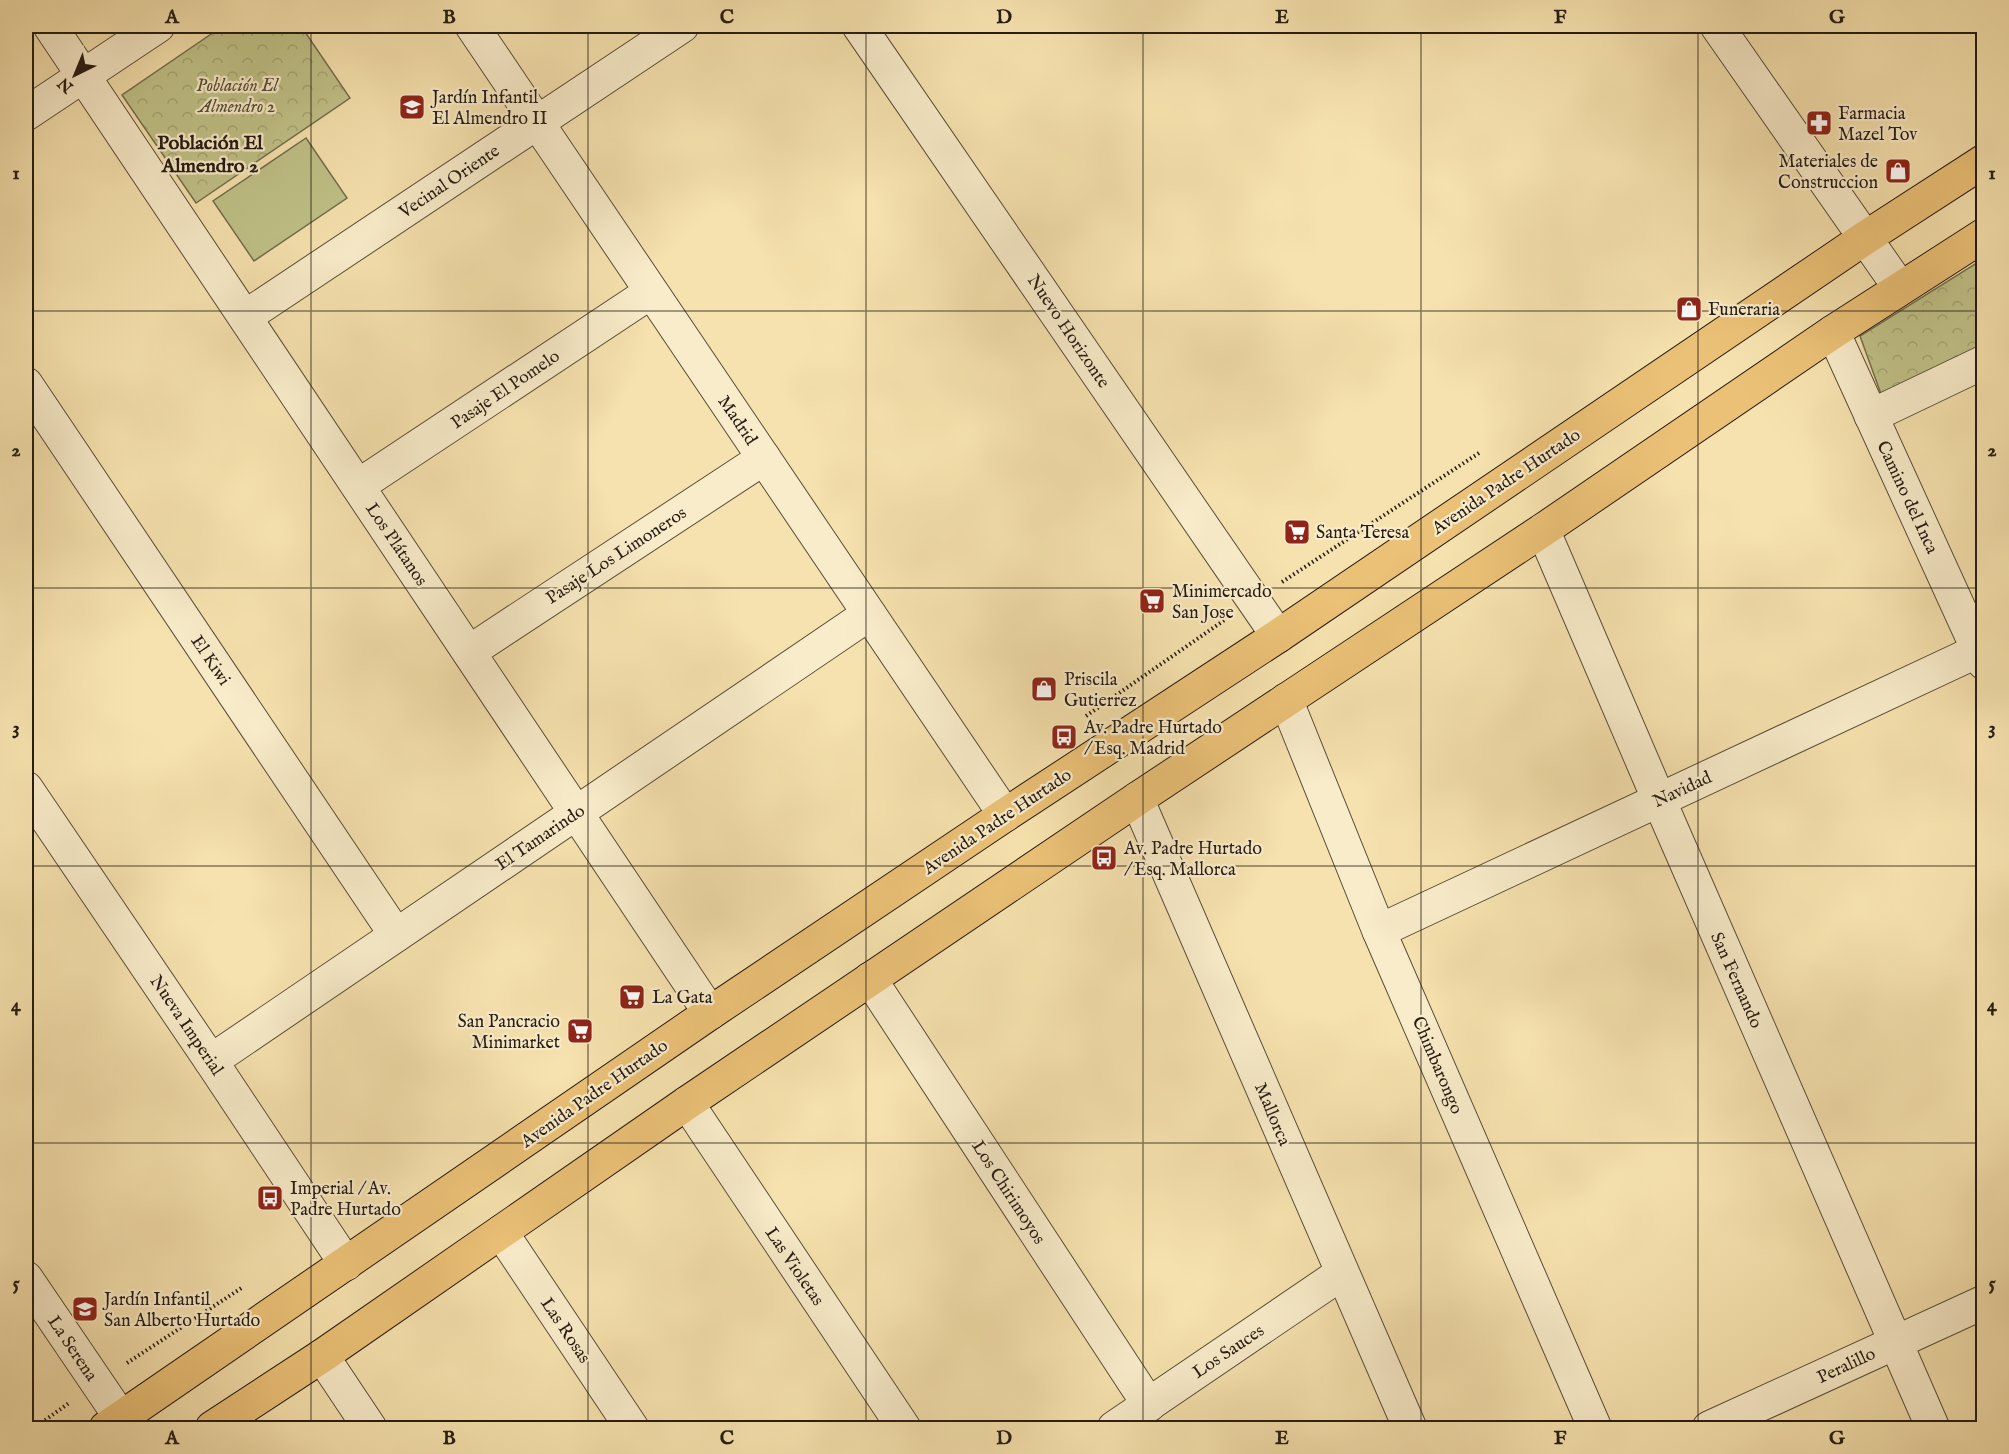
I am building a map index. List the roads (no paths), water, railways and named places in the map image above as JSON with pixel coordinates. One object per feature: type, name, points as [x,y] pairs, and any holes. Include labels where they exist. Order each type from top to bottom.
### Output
[{"type":"main road","name":"Avenida Padre Hurtado","points":[[114,1423],[711,1013],[1005,815],[1278,636],[1864,238],[1983,161]]},
{"type":"main road","points":[[212,1428],[322,1356],[687,1103],[1137,799],[1543,530],[1833,332],[1983,235]]},
{"type":"street","name":"Los Plátanos","points":[[50,26],[711,1013]]},
{"type":"street","points":[[26,114],[158,26]]},
{"type":"street","name":"Madrid","points":[[472,26],[1005,815]]},
{"type":"street","name":"Vecinal Oriente","points":[[245,317],[682,26]]},
{"type":"street","name":"Nuevo Horizonte","points":[[859,26],[1278,636]]},
{"type":"street","points":[[1718,26],[1900,288]]},
{"type":"street","name":"Pasaje El Pomelo","points":[[358,486],[651,292]]},
{"type":"street","name":"Camino del Inca","points":[[1833,332],[1982,654]]},
{"type":"street","points":[[1871,416],[1983,362]]},
{"type":"street","name":"El Kiwi","points":[[26,384],[396,936]]},
{"type":"street","name":"Pasaje Los Limoneros","points":[[469,652],[764,458]]},
{"type":"street","name":"San Fernando","points":[[1543,530],[1934,1428]]},
{"type":"street","name":"El Tamarindo","points":[[212,1061],[869,614]]},
{"type":"street","name":"Navidad","points":[[1380,931],[1659,800],[1982,654]]},
{"type":"street","name":"Chimbarongo","points":[[1286,700],[1380,931],[1595,1428]]},
{"type":"street","name":"Nueva Imperial","points":[[26,788],[212,1061],[346,1264]]},
{"type":"street","name":"Mallorca","points":[[1137,799],[1410,1428]]},
{"type":"street","name":"Los Chirimoyos","points":[[870,980],[1149,1405]]},
{"type":"street","name":"Las Violetas","points":[[687,1103],[904,1428]]},
{"type":"street","name":"Las Rosas","points":[[501,1232],[632,1428]]},
{"type":"street","name":"Los Sauces","points":[[1114,1428],[1342,1273]]},
{"type":"street","name":"La Serena","points":[[26,1278],[114,1423]]},
{"type":"street","name":"Peralillo","points":[[1709,1428],[1983,1302]]},
{"type":"street","points":[[322,1356],[370,1428]]},
{"type":"place","name":"Jardín Infantil El Almendro II","points":[[412,107]]},
{"type":"place","name":"Farmacia Mazel Tov","points":[[1819,123]]},
{"type":"place","name":"Materiales de Construccion","points":[[1898,171]]},
{"type":"place","name":"Funeraria","points":[[1689,309]]},
{"type":"place","name":"Santa Teresa","points":[[1297,532]]},
{"type":"place","name":"Minimercado San Jose","points":[[1152,601]]},
{"type":"place","name":"Priscila Gutierrez","points":[[1044,689]]},
{"type":"place","name":"Av. Padre Hurtado / Esq. Madrid","points":[[1064,737]]},
{"type":"place","name":"Av. Padre Hurtado / Esq. Mallorca","points":[[1104,858]]},
{"type":"place","name":"La Gata","points":[[632,997]]},
{"type":"place","name":"San Pancracio Minimarket","points":[[580,1031]]},
{"type":"place","name":"Imperial / Av. Padre Hurtado","points":[[270,1198]]},
{"type":"place","name":"Jardín Infantil San Alberto Hurtado","points":[[85,1309]]},
{"type":"district","name":"Población El Almendro 2","points":[[210,154]]}]
